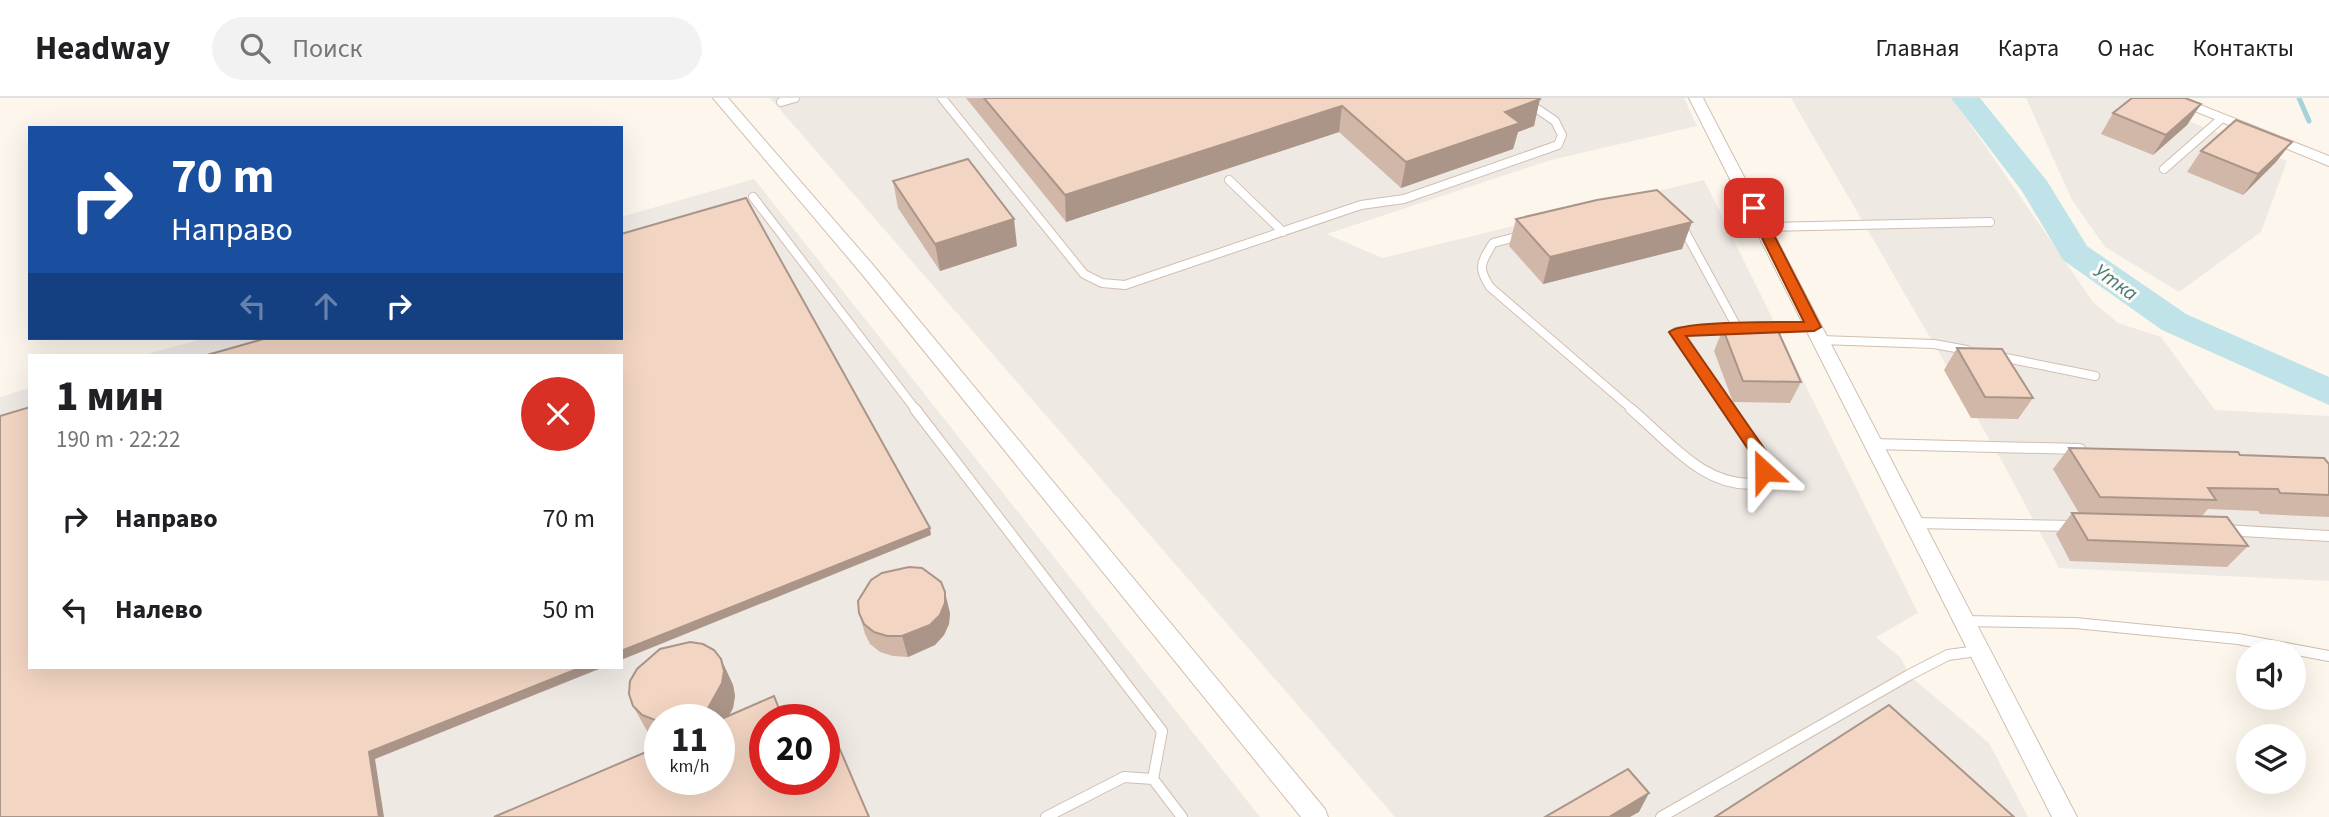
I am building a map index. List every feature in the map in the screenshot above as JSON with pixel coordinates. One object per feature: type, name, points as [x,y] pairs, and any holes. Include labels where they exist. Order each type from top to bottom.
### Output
[{"type":"street","points":[[720,98],[867,269],[1316,817]]},
{"type":"street","points":[[1696,98],[2064,817]]},
{"type":"street","points":[[2170,98],[2329,161]]},
{"type":"lane","points":[[781,102],[795,98]]},
{"type":"lane","points":[[942,98],[1084,274],[1102,283],[1125,285],[1361,205],[1404,198],[1558,145],[1562,135],[1555,121],[1521,98]]},
{"type":"lane","points":[[2164,169],[2221,119]]},
{"type":"lane","points":[[1229,180],[1283,232]]},
{"type":"lane","points":[[753,197],[1162,731],[1153,779],[1182,817]]},
{"type":"lane","points":[[1677,216],[1737,327]]},
{"type":"lane","points":[[1764,227],[1990,222]]},
{"type":"lane","points":[[1533,233],[1493,243],[1482,261],[1480,272],[1490,287],[1708,475],[1722,482],[1741,485],[1758,483],[1764,471],[1762,457],[1676,332],[1737,327],[1934,344],[1974,352]]},
{"type":"lane","points":[[1987,354],[2095,376]]},
{"type":"lane","points":[[1873,444],[2090,449]]},
{"type":"lane","points":[[1913,523],[2087,526]]},
{"type":"lane","points":[[2219,530],[2329,536]]},
{"type":"lane","points":[[1962,621],[2075,623],[2211,636],[2329,656]]},
{"type":"lane","points":[[1661,817],[1909,675],[1948,655],[1977,651]]},
{"type":"lane","points":[[1046,817],[1124,777],[1153,779]]},
{"type":"shaded area","points":[[770,98],[1684,98],[1697,126],[1551,160],[1327,234],[1382,258],[1704,180],[1918,613],[1876,637],[1901,658],[1909,675],[1989,743],[2028,817],[1395,817]]},
{"type":"shaded area","points":[[1791,98],[1952,98],[2093,302],[2118,323],[2161,337],[2215,410],[2329,416],[2329,581],[2059,568],[2003,463]]},
{"type":"shaded area","points":[[2026,98],[2132,98],[2287,161],[2261,232],[2179,292],[2105,247],[2072,200]]},
{"type":"shaded area","points":[[754,179],[1260,817],[0,817],[0,397],[28,389],[28,669],[623,669],[623,354],[148,354],[198,340],[623,340],[623,216]]},
{"type":"building","points":[[984,98],[1540,99],[1505,112],[1520,123],[1406,162],[1342,106],[1065,195]]},
{"type":"building","points":[[2132,98],[2185,98],[2201,104],[2166,135],[2113,113]]},
{"type":"building","points":[[2236,120],[2292,142],[2258,174],[2201,151]]},
{"type":"building","points":[[968,159],[1014,219],[935,244],[893,181]]},
{"type":"building","points":[[1657,190],[1692,222],[1550,257],[1516,219],[1597,200]]},
{"type":"building","points":[[746,198],[930,528],[623,650],[623,354],[211,354],[260,340],[623,340],[623,233]]},
{"type":"building","points":[[1723,329],[1778,331],[1801,382],[1743,381]]},
{"type":"building","points":[[1957,348],[2002,349],[2033,398],[1985,397]]},
{"type":"building","points":[[28,408],[28,669],[577,669],[369,752],[379,817],[0,817],[0,416]]},
{"type":"building","points":[[2069,448],[2238,452],[2240,455],[2324,458],[2329,464],[2329,495],[2280,493],[2278,489],[2208,488],[2216,500],[2100,497]]},
{"type":"building","points":[[2072,513],[2227,517],[2248,546],[2088,540]]},
{"type":"building","points":[[909,567],[922,568],[941,582],[945,603],[940,615],[930,625],[902,636],[887,636],[874,632],[864,624],[858,601],[871,580],[882,573]]},
{"type":"building","points":[[690,642],[703,644],[714,650],[721,659],[724,671],[722,683],[710,704],[644,704],[644,716],[633,706],[629,694],[630,681],[637,669],[660,649]]},
{"type":"building","points":[[774,696],[777,704],[756,704]]},
{"type":"building","points":[[1889,705],[2014,817],[1715,817]]},
{"type":"building","points":[[749,707],[749,795],[840,795],[840,750],[869,817],[494,817],[644,753],[644,795],[735,795],[735,713]]},
{"type":"building","points":[[1628,769],[1649,793],[1609,817],[1545,817]]},
{"type":"waterway","name":"Утка","points":[[1965,98],[2036,188],[2075,253],[2174,322],[2329,392]]},
{"type":"waterway","points":[[2299,98],[2309,121]]},
{"type":"route","points":[[1754,208],[1814,327],[1719,328],[1676,332],[1762,457],[1764,471]]}]
